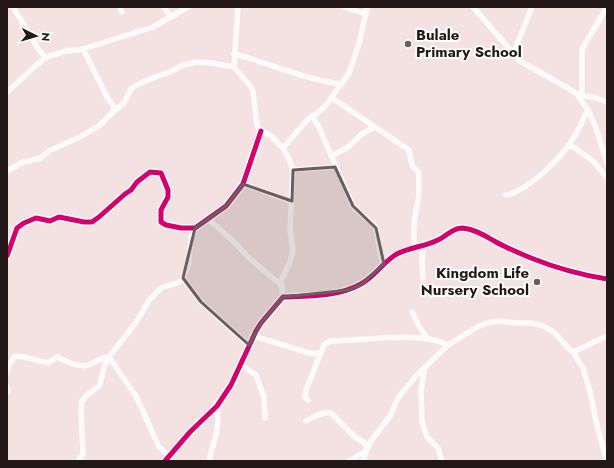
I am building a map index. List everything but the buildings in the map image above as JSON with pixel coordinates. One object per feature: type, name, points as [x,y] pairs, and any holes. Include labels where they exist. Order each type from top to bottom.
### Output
[{"type":"street","points":[[13,7],[39,50],[46,58]]},
{"type":"street","points":[[164,7],[171,17]]},
{"type":"street","points":[[7,92],[46,58],[60,52],[83,49],[153,27],[188,7]]},
{"type":"street","points":[[234,67],[238,7]]},
{"type":"street","points":[[346,7],[366,14]]},
{"type":"street","points":[[283,148],[304,123],[312,116],[320,112],[342,84],[353,62],[359,44],[367,7]]},
{"type":"street","points":[[473,7],[493,28],[513,54],[529,66],[580,95],[607,102]]},
{"type":"street","points":[[513,54],[532,7]]},
{"type":"street","points":[[607,7],[582,49],[580,95],[596,128],[607,163]]},
{"type":"street","points":[[83,49],[114,111]]},
{"type":"street","points":[[234,54],[277,66],[304,76],[330,83],[342,84]]},
{"type":"street","points":[[7,171],[21,162],[40,158],[51,150],[96,128],[124,103],[135,86],[170,72],[182,65],[198,62],[234,67],[251,87],[257,125],[261,131],[271,136],[283,148],[293,170],[290,236],[293,250],[290,262],[281,281],[284,297]]},
{"type":"street","points":[[332,98],[408,148],[412,165],[415,170],[419,171],[418,200],[414,234],[415,247]]},
{"type":"street","points":[[506,195],[511,194],[525,186],[542,174],[569,144],[588,110]]},
{"type":"street","points":[[312,116],[319,127],[353,206],[374,224],[376,228],[380,253],[384,264]]},
{"type":"street","points":[[331,156],[347,148],[362,134],[374,127]]},
{"type":"street","points":[[78,461],[83,454],[80,412],[82,401],[101,384],[104,367],[109,357],[137,321],[146,304],[157,291],[165,286],[180,282],[184,278],[189,264],[191,237],[195,228],[226,206],[243,184],[261,131]]},
{"type":"street","points":[[569,144],[593,161],[607,178]]},
{"type":"street","points":[[293,170],[335,167]]},
{"type":"street","points":[[7,256],[17,228],[24,223],[36,218],[50,221],[59,217],[92,222],[131,190],[140,178],[151,171],[160,172],[162,174],[168,190],[168,197],[161,210],[161,222],[166,225],[181,228],[195,228]]},
{"type":"street","points":[[243,184],[292,202]]},
{"type":"street","points":[[208,218],[249,258],[281,285]]},
{"type":"street","points":[[165,461],[190,432],[218,406],[231,385],[249,345],[261,323],[284,297],[318,295],[349,290],[362,284],[397,254],[437,241],[454,230],[463,228],[479,232],[532,258],[560,269],[584,276],[607,280]]},
{"type":"street","points":[[423,245],[423,278]]},
{"type":"street","points":[[184,278],[201,302],[249,345]]},
{"type":"street","points":[[412,312],[427,338]]},
{"type":"street","points":[[349,461],[367,446],[390,416],[398,398],[411,381],[448,345],[487,323],[498,321],[517,324],[532,323],[543,326],[554,332],[573,352],[583,368],[607,461]]},
{"type":"street","points":[[256,332],[257,336],[260,338],[302,351],[313,354],[321,352]]},
{"type":"street","points":[[573,352],[607,336]]},
{"type":"street","points":[[308,400],[305,397],[306,390],[324,345],[330,341],[418,337],[442,342],[448,345]]},
{"type":"street","points":[[7,372],[9,365],[15,356],[48,363],[57,357],[86,366],[96,360],[109,357]]},
{"type":"street","points":[[109,357],[135,394],[159,447],[170,456]]},
{"type":"street","points":[[240,364],[256,375],[264,398],[265,418]]},
{"type":"street","points":[[424,370],[421,390],[422,422],[428,436],[438,448],[442,461]]},
{"type":"street","points":[[209,461],[218,430],[218,406]]},
{"type":"street","points":[[306,421],[328,412],[367,446]]},
{"type":"street","points":[[363,461],[367,446]]},
{"type":"highlighted area","points":[[335,167],[353,206],[376,228],[384,264],[362,284],[349,290],[283,297],[261,323],[249,345],[201,302],[183,278],[195,228],[226,206],[243,184],[292,201],[293,170]]},
{"type":"cycle path","points":[[7,256],[17,228],[24,223],[36,218],[50,221],[59,217],[92,222],[131,190],[137,182],[150,172],[161,173],[168,190],[168,197],[161,210],[161,222],[166,225],[181,228],[195,228],[226,206],[243,184],[261,131]]},
{"type":"cycle path","points":[[165,461],[190,432],[217,406],[231,385],[256,331],[283,297],[333,294],[352,288],[366,281],[395,255],[433,242],[458,228],[476,231],[513,250],[550,265],[607,279]]},
{"type":"place","name":"Bulale Primary School","points":[[408,44]]},
{"type":"place","name":"Kingdom Life Nursery School","points":[[537,282]]}]
